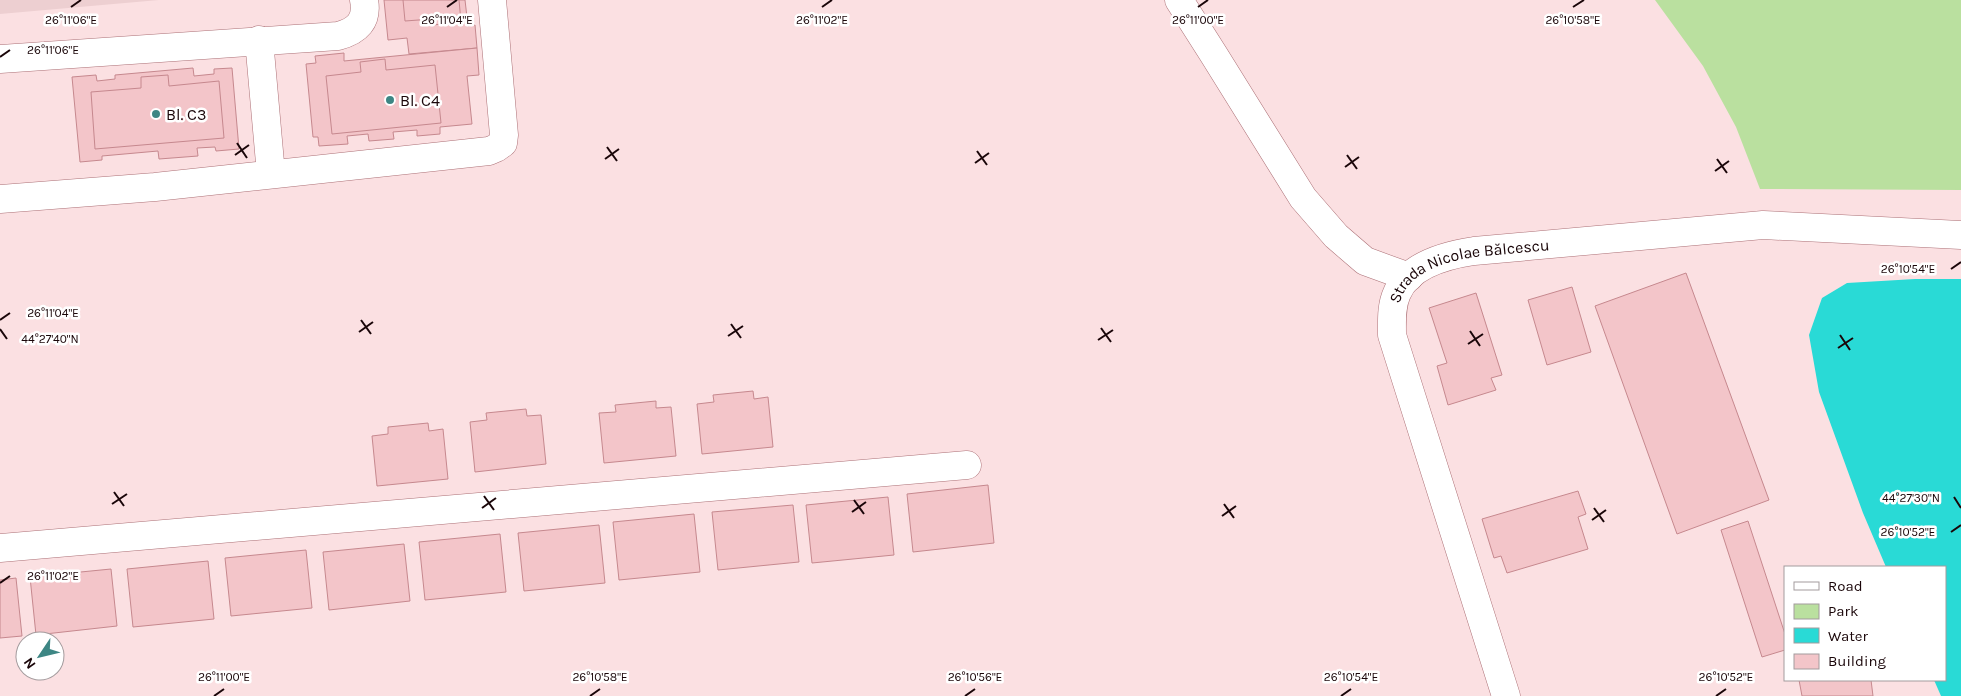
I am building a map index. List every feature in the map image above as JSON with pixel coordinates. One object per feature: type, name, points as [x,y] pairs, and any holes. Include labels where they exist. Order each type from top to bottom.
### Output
[{"type":"street","points":[[0,59],[338,36],[351,32],[359,26],[366,8],[364,0]]},
{"type":"street","points":[[0,199],[155,187],[489,151],[503,143],[504,134],[492,0]]},
{"type":"street","points":[[1179,0],[1303,198],[1336,236],[1365,261],[1410,276]]},
{"type":"street","points":[[259,40],[271,174]]},
{"type":"street","name":"Strada Nicolae Bălcescu","points":[[1506,696],[1392,335],[1392,309],[1397,291],[1410,276],[1428,264],[1451,255],[1474,251],[1763,226],[1961,235]]},
{"type":"street","points":[[0,548],[967,465]]},
{"type":"shaded area","points":[[0,0],[159,0],[0,14]]},
{"type":"green space","points":[[1655,0],[1961,0],[1961,190],[1760,189],[1736,127],[1703,66]]},
{"type":"water","points":[[1915,279],[1961,279],[1961,696],[1941,696],[1934,681],[1946,681],[1946,566],[1886,566],[1863,513],[1819,392],[1809,335],[1822,298],[1847,283]]},
{"type":"building","points":[[384,0],[465,0],[468,26],[475,25],[477,48],[409,54],[407,38],[388,40]]},
{"type":"building","points":[[403,0],[459,0],[461,22],[433,25],[432,19],[405,21]]},
{"type":"building","name":"Bl. C4","points":[[477,48],[479,75],[467,76],[472,124],[440,127],[440,134],[417,136],[417,130],[393,132],[394,139],[369,141],[368,134],[347,136],[348,144],[319,146],[318,137],[313,137],[306,64],[316,63],[315,56],[344,53],[344,61]]},
{"type":"building","points":[[385,59],[386,70],[435,65],[441,123],[332,134],[326,76],[361,72],[360,62]]},
{"type":"building","name":"Bl. C3","points":[[193,68],[194,76],[214,74],[214,69],[232,68],[239,149],[216,151],[215,147],[197,148],[198,156],[159,159],[158,151],[102,156],[102,160],[80,162],[72,77],[96,75],[97,81],[115,79],[115,75]]},
{"type":"building","points":[[168,75],[169,86],[219,81],[224,138],[95,149],[91,92],[141,88],[141,77]]},
{"type":"building","points":[[1686,273],[1769,500],[1677,534],[1595,306]]},
{"type":"building","points":[[1572,287],[1591,352],[1547,365],[1528,300]]},
{"type":"building","points":[[1476,293],[1502,375],[1491,378],[1496,390],[1448,405],[1437,366],[1447,363],[1429,308]]},
{"type":"building","points":[[753,391],[754,399],[768,397],[773,447],[702,454],[697,404],[714,402],[713,395]]},
{"type":"building","points":[[656,401],[656,408],[671,407],[676,456],[604,463],[599,413],[616,412],[615,405]]},
{"type":"building","points":[[526,409],[527,416],[541,415],[546,464],[475,472],[470,422],[487,420],[486,413]]},
{"type":"building","points":[[428,423],[429,431],[443,429],[448,479],[377,486],[372,436],[388,434],[388,427]]},
{"type":"building","points":[[988,485],[994,543],[913,552],[907,494]]},
{"type":"building","points":[[1578,491],[1586,514],[1578,517],[1588,549],[1507,573],[1501,556],[1494,558],[1482,519]]},
{"type":"building","points":[[888,497],[894,555],[812,563],[806,505]]},
{"type":"building","points":[[793,505],[799,562],[718,570],[712,512]]},
{"type":"building","points":[[694,514],[700,572],[619,580],[613,522]]},
{"type":"building","points":[[1748,521],[1784,631],[1784,650],[1762,657],[1721,530]]},
{"type":"building","points":[[599,525],[605,583],[524,591],[518,533]]},
{"type":"building","points":[[500,534],[506,592],[425,600],[419,542]]},
{"type":"building","points":[[404,544],[410,601],[329,610],[323,552]]},
{"type":"building","points":[[306,550],[312,608],[231,616],[225,558]]},
{"type":"building","points":[[208,561],[214,619],[133,627],[127,569]]},
{"type":"building","points":[[111,569],[117,626],[65,632],[36,631],[30,577]]},
{"type":"building","points":[[16,578],[21,631],[15,631],[15,637],[0,638],[0,580]]},
{"type":"building","points":[[1799,681],[1871,681],[1873,696],[1802,696]]},
{"type":"place","name":"Bl. C4","points":[[390,100]]},
{"type":"place","name":"Bl. C3","points":[[156,114]]}]
